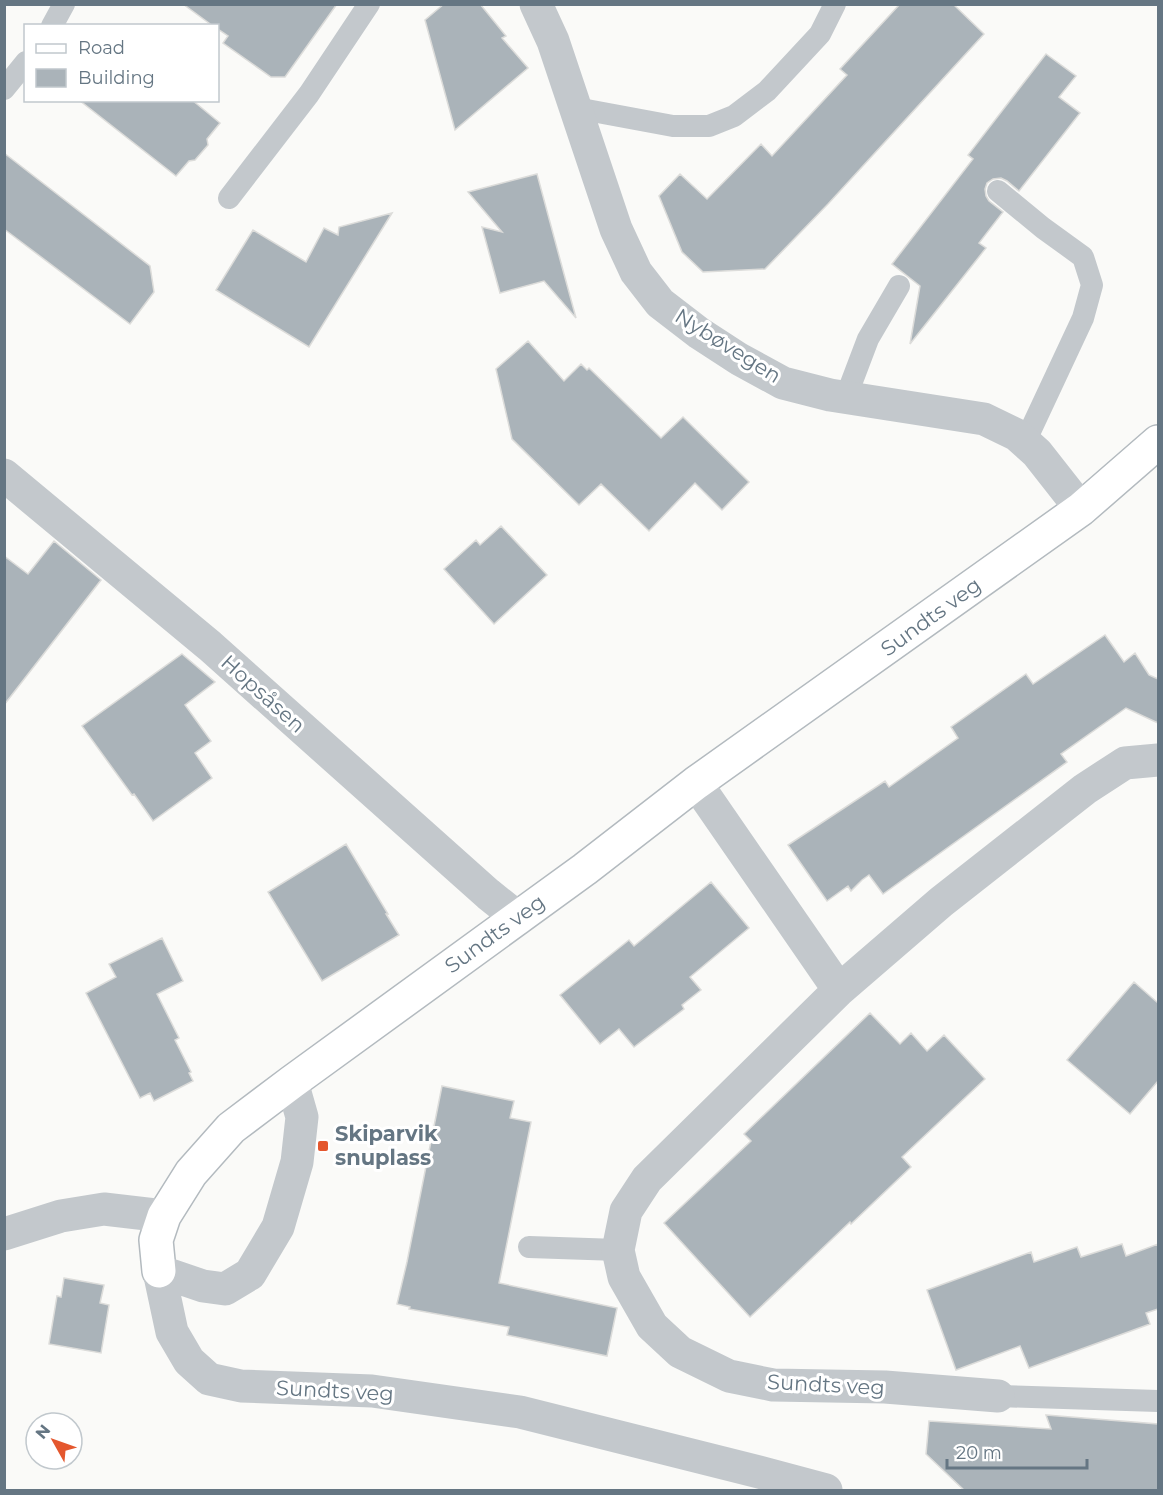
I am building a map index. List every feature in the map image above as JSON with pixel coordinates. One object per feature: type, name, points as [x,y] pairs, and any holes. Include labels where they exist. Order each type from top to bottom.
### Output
[{"type":"street","name":"Nybøvegen","points":[[536,4],[553,41],[616,229],[636,272],[660,303],[699,333],[739,359],[783,383],[830,395],[984,419],[1017,435],[1037,453],[1081,510]]},
{"type":"street","name":"Sundts veg","points":[[826,1491],[520,1412],[372,1391],[241,1386],[209,1379],[189,1361],[172,1332],[159,1271],[156,1240],[164,1216],[191,1173],[231,1128],[585,869],[696,783],[1081,510],[1158,442]]},
{"type":"street","name":"Hopsåsen","points":[[4,475],[210,646],[488,894],[518,918]]},
{"type":"street","name":"Sundts veg","points":[[998,1396],[885,1388],[773,1385],[729,1376],[680,1352],[652,1326],[624,1277],[618,1250],[626,1211],[647,1179],[839,990],[941,902],[1085,789],[1125,763],[1158,760]]},
{"type":"street","points":[[696,783],[839,990]]},
{"type":"street","points":[[159,1271],[203,1286],[225,1289],[250,1274],[278,1227],[297,1162],[302,1117],[292,1082]]},
{"type":"street","points":[[4,1234],[61,1216],[104,1209],[164,1216]]},
{"type":"lane","points":[[53,24],[64,4]]},
{"type":"lane","points":[[229,198],[309,94],[369,4]]},
{"type":"lane","points":[[576,108],[673,126],[709,126],[734,116],[766,91],[820,34],[835,4]]},
{"type":"lane","points":[[4,89],[24,64]]},
{"type":"lane","points":[[998,191],[1083,257],[1092,285],[1083,318],[1025,442]]},
{"type":"lane","points":[[846,397],[868,339],[899,286]]},
{"type":"lane","points":[[530,1247],[618,1250]]},
{"type":"lane","name":"Sundts veg","points":[[998,1396],[1158,1401]]},
{"type":"building","points":[[183,4],[337,4],[285,77],[271,77],[223,43],[228,36],[219,30],[219,24],[210,24]]},
{"type":"building","points":[[444,4],[480,4],[506,36],[502,38],[528,68],[455,130],[425,20]]},
{"type":"building","points":[[900,4],[953,4],[984,34],[765,269],[703,272],[682,252],[659,196],[680,174],[707,199],[761,144],[772,156],[847,75],[840,69]]},
{"type":"building","points":[[1046,54],[1076,76],[1059,97],[1080,113],[1019,191],[1001,178],[987,183],[986,196],[1003,212],[979,243],[986,248],[910,344],[920,286],[892,264],[973,159],[968,155]]},
{"type":"building","points":[[82,102],[194,102],[220,123],[207,139],[208,145],[176,176]]},
{"type":"building","points":[[4,153],[150,266],[154,292],[130,324],[4,229]]},
{"type":"building","points":[[537,174],[576,318],[544,281],[500,293],[482,227],[502,232],[468,192]]},
{"type":"building","points":[[392,213],[309,347],[216,290],[253,230],[306,262],[324,228],[338,235],[339,227]]},
{"type":"building","points":[[528,341],[564,381],[581,364],[587,370],[589,368],[661,438],[683,417],[749,482],[722,510],[695,483],[649,531],[601,484],[579,505],[512,439],[496,369]]},
{"type":"building","points":[[501,526],[547,575],[494,624],[444,569],[476,540],[480,545]]},
{"type":"building","points":[[54,541],[101,580],[4,705],[4,556],[28,574]]},
{"type":"building","points":[[1105,635],[1124,662],[1135,653],[1149,675],[1158,679],[1158,723],[1126,708],[1061,754],[1067,762],[883,894],[869,875],[851,891],[848,886],[827,901],[788,845],[885,781],[889,787],[958,738],[951,727],[1026,674],[1033,684]]},
{"type":"building","points":[[182,654],[215,682],[185,705],[211,741],[195,753],[212,778],[153,821],[82,726]]},
{"type":"building","points":[[346,844],[399,935],[322,981],[268,892]]},
{"type":"building","points":[[711,882],[749,928],[690,977],[701,990],[682,1005],[684,1009],[634,1047],[619,1029],[600,1044],[560,995],[629,940],[634,946]]},
{"type":"building","points":[[162,938],[183,981],[157,994],[179,1038],[175,1040],[193,1081],[154,1101],[150,1093],[140,1098],[86,993],[116,977],[109,964]]},
{"type":"building","points":[[1134,982],[1158,1003],[1158,1081],[1130,1114],[1067,1060]]},
{"type":"building","points":[[870,1013],[900,1044],[911,1033],[927,1051],[944,1035],[985,1079],[902,1157],[911,1167],[750,1317],[664,1223],[751,1141],[744,1134]]},
{"type":"building","points":[[442,1086],[514,1101],[510,1118],[531,1122],[499,1283],[617,1308],[607,1356],[507,1335],[509,1327],[409,1309],[410,1307],[397,1304]]},
{"type":"building","points":[[1122,1244],[1126,1256],[1158,1244],[1158,1309],[1146,1313],[1150,1324],[1029,1368],[1020,1346],[956,1370],[927,1290],[1031,1252],[1034,1262],[1077,1247],[1081,1257]]},
{"type":"building","points":[[64,1278],[104,1285],[100,1303],[109,1305],[101,1353],[49,1344],[57,1296],[61,1297]]},
{"type":"building","points":[[1046,1415],[1158,1424],[1158,1491],[965,1491],[926,1454],[929,1421],[1051,1429]]},
{"type":"place","name":"Skiparvik snuplass","points":[[323,1146]]}]
